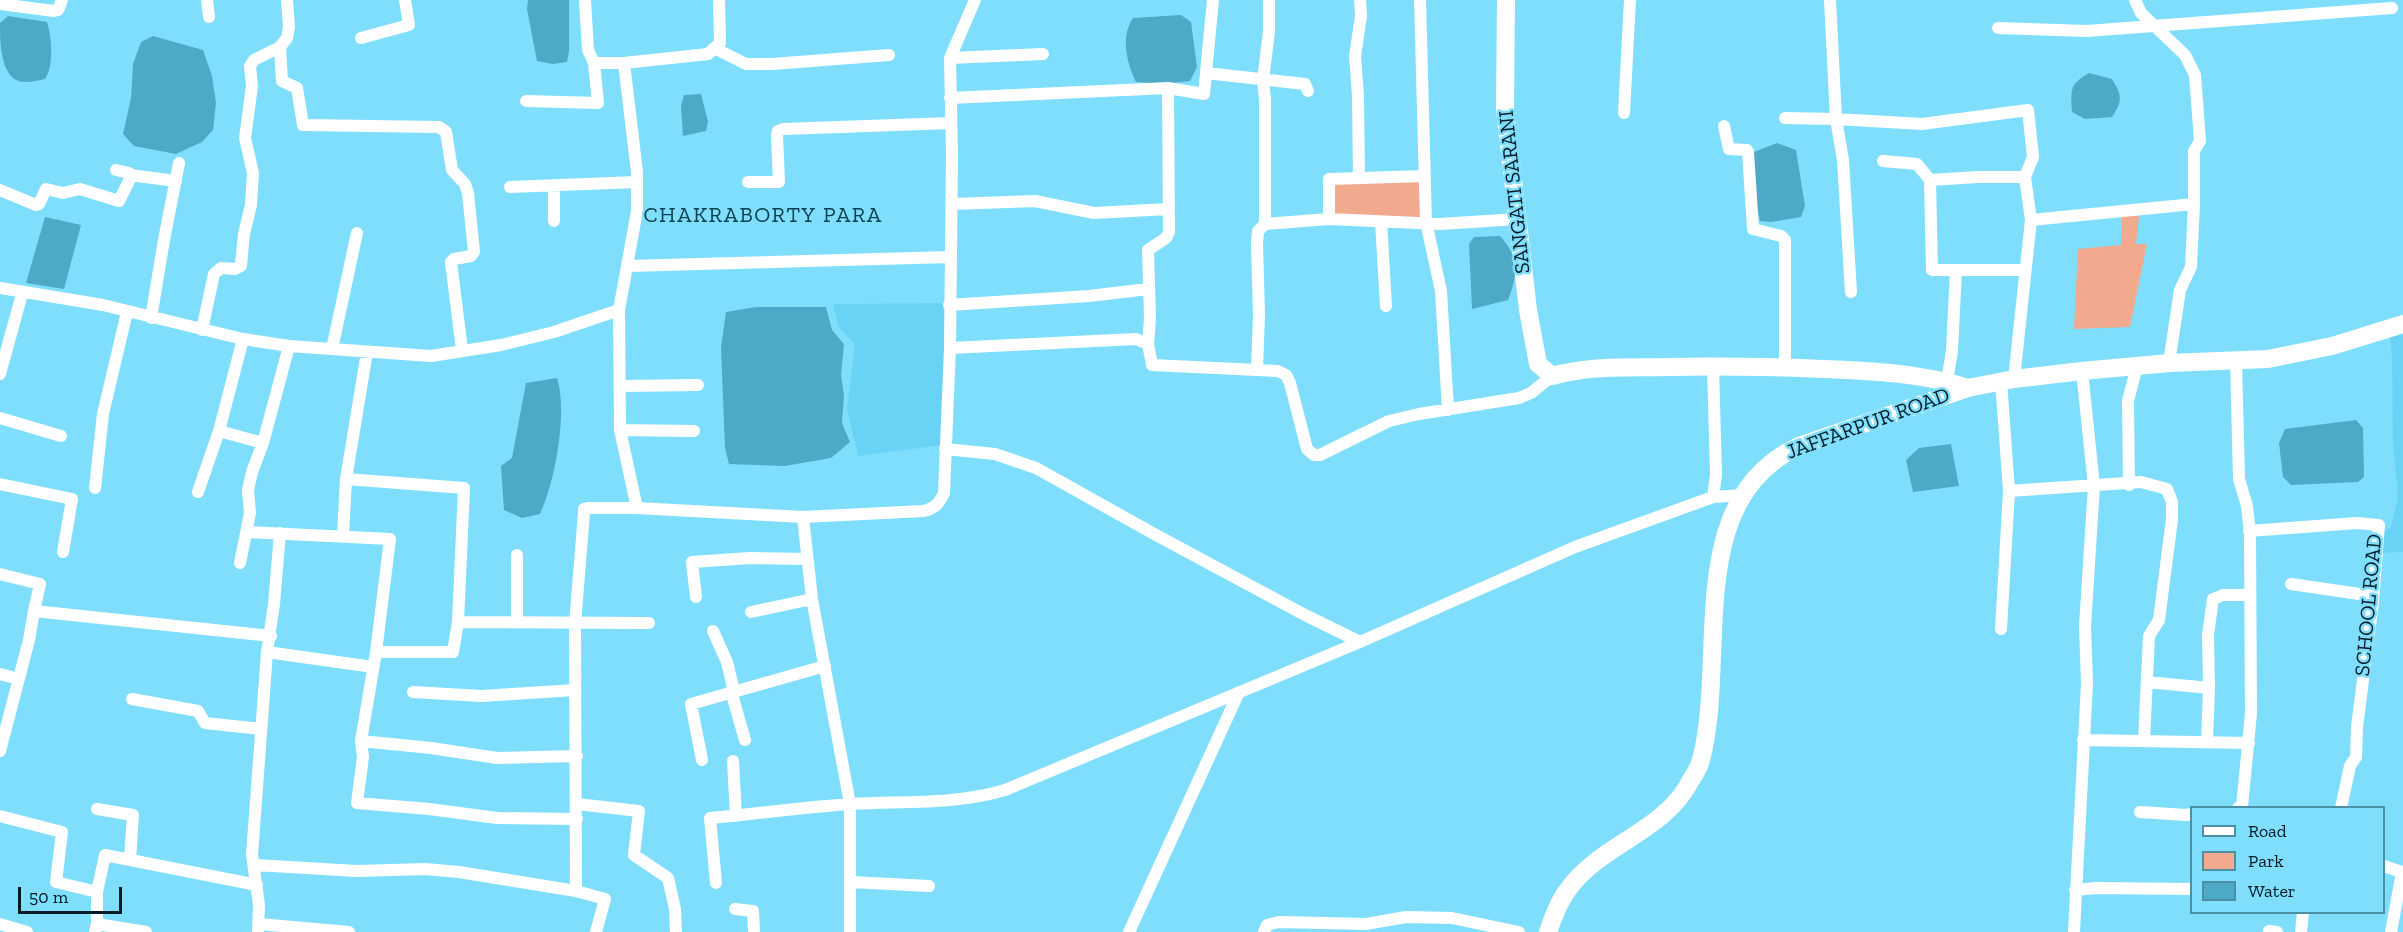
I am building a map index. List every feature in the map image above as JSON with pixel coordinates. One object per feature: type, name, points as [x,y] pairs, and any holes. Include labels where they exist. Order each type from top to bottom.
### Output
[{"type":"street","points":[[0,4],[54,11],[58,10],[62,0]]},
{"type":"street","points":[[207,0],[209,17]]},
{"type":"street","points":[[202,330],[214,274],[221,267],[235,269],[241,266],[244,234],[251,205],[253,173],[245,138],[252,86],[251,63],[280,47],[288,33],[287,0]]},
{"type":"street","points":[[361,38],[409,25],[405,0]]},
{"type":"street","points":[[525,101],[598,103],[594,63],[588,50],[585,0]]},
{"type":"street","points":[[594,63],[624,63],[708,54],[720,44],[721,0]]},
{"type":"street","points":[[576,891],[575,624],[584,509],[637,508],[803,518],[924,511],[940,502],[944,493],[950,348],[952,204],[950,58],[975,0]]},
{"type":"street","points":[[950,98],[1168,88],[1204,94],[1213,0]]},
{"type":"street","points":[[1265,224],[1263,80],[1269,31],[1269,0]]},
{"type":"street","points":[[1359,178],[1355,56],[1361,16],[1360,0]]},
{"type":"street","points":[[1420,0],[1426,222],[1441,291],[1448,410]]},
{"type":"street","name":"SANGATI SARANI","points":[[1506,0],[1504,110],[1528,310],[1538,364],[1552,376]]},
{"type":"street","points":[[1624,112],[1630,0]]},
{"type":"street","points":[[1830,0],[1836,119],[1844,160],[1851,292]]},
{"type":"street","points":[[2136,0],[2141,13],[2185,55],[2195,75],[2200,141],[2194,152],[2191,267],[2180,290],[2169,363]]},
{"type":"street","points":[[1998,28],[2087,32],[2156,26],[2315,6],[2392,8]]},
{"type":"street","points":[[280,47],[282,81],[297,88],[303,125],[439,127],[446,132],[452,170],[465,184],[468,193],[474,252],[474,255],[454,259],[452,262],[462,350]]},
{"type":"street","points":[[714,48],[746,64],[889,55]]},
{"type":"street","points":[[950,58],[1043,54]]},
{"type":"street","points":[[624,63],[637,182],[637,212],[620,310],[622,386],[620,430],[637,508]]},
{"type":"street","points":[[1206,73],[1305,84],[1308,92]]},
{"type":"street","points":[[1168,88],[1168,235],[1148,249],[1150,318],[1148,344],[1152,365],[1278,371],[1286,375],[1306,449],[1314,455],[1332,451],[1389,422],[1519,399],[1531,393],[1552,376],[1575,370],[1608,366],[1785,367],[1873,371],[1947,381],[1968,388]]},
{"type":"street","points":[[1785,118],[1922,124],[2028,111],[2033,158],[2025,177],[2031,220],[2007,380],[2009,491],[2001,629]]},
{"type":"street","points":[[748,183],[779,182],[777,135],[778,131],[783,129],[951,123]]},
{"type":"street","points":[[1724,126],[1729,149],[1747,150],[1748,152],[1753,229],[1781,236],[1785,240],[1785,367]]},
{"type":"street","points":[[1883,161],[1917,164],[1930,180],[1930,268],[2025,270]]},
{"type":"street","points":[[152,318],[179,164]]},
{"type":"street","points":[[116,170],[130,175],[176,181]]},
{"type":"street","points":[[0,190],[36,205],[39,204],[46,189],[63,193],[80,189],[119,201],[130,175]]},
{"type":"street","points":[[1329,219],[1329,179],[1425,176]]},
{"type":"street","points":[[1930,180],[2025,177]]},
{"type":"street","points":[[510,187],[637,182]]},
{"type":"street","points":[[554,185],[554,221]]},
{"type":"street","points":[[952,204],[1035,201],[1094,213],[1168,209]]},
{"type":"street","points":[[2031,220],[2194,204]]},
{"type":"street","points":[[1257,370],[1259,314],[1257,244],[1258,231],[1265,224],[1329,219],[1440,224],[1518,219]]},
{"type":"street","points":[[1381,222],[1386,306]]},
{"type":"street","points":[[332,349],[357,234]]},
{"type":"street","points":[[628,266],[950,257]]},
{"type":"street","points":[[1947,381],[1952,351],[1956,270]]},
{"type":"street","points":[[0,288],[22,294],[103,305],[243,339],[289,346],[431,356],[501,345],[554,332],[620,310]]},
{"type":"street","points":[[949,305],[1089,297],[1148,289]]},
{"type":"street","points":[[0,374],[22,294]]},
{"type":"street","points":[[96,488],[103,414],[127,312]]},
{"type":"street","name":"JAFFARPUR ROAD","points":[[1548,932],[1567,890],[1590,867],[1655,823],[1676,804],[1684,794],[1701,761],[1709,712],[1722,543],[1733,513],[1748,486],[1780,455],[1799,446],[1968,388],[2007,380],[2082,371],[2169,363],[2268,359],[2332,346],[2403,324]]},
{"type":"street","points":[[198,492],[219,430],[243,339]]},
{"type":"street","points":[[950,348],[1136,339],[1148,344]]},
{"type":"street","points":[[240,563],[250,513],[248,490],[252,472],[263,443],[289,346]]},
{"type":"street","points":[[343,536],[346,479],[367,352]]},
{"type":"street","points":[[2236,361],[2239,479],[2247,506],[2250,595],[2249,743],[2242,806]]},
{"type":"street","points":[[1713,366],[1716,475],[1713,497]]},
{"type":"street","points":[[2128,485],[2128,401],[2137,366]]},
{"type":"street","points":[[2074,932],[2087,683],[2085,626],[2094,486],[2082,371]]},
{"type":"street","points":[[622,386],[698,385]]},
{"type":"street","points":[[0,418],[61,436]]},
{"type":"street","points":[[219,430],[263,443]]},
{"type":"street","points":[[620,430],[694,431]]},
{"type":"street","points":[[945,449],[995,454],[1036,468],[1156,536],[1360,642]]},
{"type":"street","points":[[346,479],[464,488],[458,622],[453,652],[376,652]]},
{"type":"street","points":[[2009,491],[2128,485],[2141,482],[2167,489],[2172,502],[2172,519],[2159,620],[2150,632],[2144,740]]},
{"type":"street","points":[[0,484],[72,499],[63,552]]},
{"type":"street","points":[[716,883],[710,818],[850,804],[934,802],[989,795],[1360,642],[1575,547],[1713,497],[1743,495]]},
{"type":"street","points":[[803,518],[813,599],[850,804],[850,932]]},
{"type":"street","name":"SCHOOL ROAD","points":[[2249,531],[2357,523],[2379,525],[2357,727],[2356,757],[2350,766],[2341,806]]},
{"type":"street","points":[[247,532],[390,539],[376,652],[361,741],[363,757],[357,803],[497,818],[577,819]]},
{"type":"street","points":[[280,533],[271,636],[267,652],[252,855],[257,885],[258,928],[350,932]]},
{"type":"street","points":[[517,555],[517,622]]},
{"type":"street","points":[[696,597],[692,562],[750,558],[807,559]]},
{"type":"street","points":[[0,574],[40,584],[29,640],[0,751]]},
{"type":"street","points":[[2291,584],[2373,596]]},
{"type":"street","points":[[2207,741],[2208,634],[2213,599],[2223,595],[2250,595]]},
{"type":"street","points":[[751,612],[813,599]]},
{"type":"street","points":[[34,610],[271,636]]},
{"type":"street","points":[[458,622],[649,623]]},
{"type":"street","points":[[712,631],[727,662],[733,687],[731,691],[745,740]]},
{"type":"street","points":[[267,652],[373,667]]},
{"type":"street","points":[[702,760],[691,704],[825,666]]},
{"type":"street","points":[[0,674],[19,679]]},
{"type":"street","points":[[2147,682],[2209,688]]},
{"type":"street","points":[[413,692],[481,696],[575,690]]},
{"type":"street","points":[[1129,932],[1239,692]]},
{"type":"street","points":[[132,699],[198,711],[205,723],[261,729]]},
{"type":"street","points":[[2083,740],[2249,743]]},
{"type":"street","points":[[361,741],[497,758],[577,756]]},
{"type":"street","points":[[733,761],[736,816]]},
{"type":"street","points":[[577,804],[639,812],[633,855],[668,878],[675,909],[676,932]]},
{"type":"street","points":[[97,809],[133,815],[130,860]]},
{"type":"street","points":[[2140,812],[2190,814]]},
{"type":"street","points":[[0,816],[62,832],[56,882],[98,892]]},
{"type":"street","points":[[146,932],[96,928],[98,892],[105,855],[257,885]]},
{"type":"street","points":[[255,865],[357,871],[425,869],[459,872],[576,891],[605,899],[596,932]]},
{"type":"street","points":[[2385,866],[2402,872],[2391,932]]},
{"type":"street","points":[[851,882],[929,886]]},
{"type":"street","points":[[2075,890],[2096,888],[2190,889]]},
{"type":"street","points":[[735,909],[753,911],[754,932]]},
{"type":"street","points":[[2301,932],[2303,914]]},
{"type":"street","points":[[1264,932],[1267,925],[1279,922],[1334,927],[1377,924],[1406,917],[1452,918],[1519,932]]},
{"type":"street","points":[[0,924],[27,932]]},
{"type":"shaded area","points":[[944,303],[946,340],[942,445],[858,456],[847,409],[855,345],[838,326],[833,304]]},
{"type":"shaded area","points":[[2403,330],[2403,552],[2383,553],[2381,532],[2391,527],[2398,496],[2393,445],[2390,334]]},
{"type":"green space","points":[[1422,181],[1424,218],[1330,218],[1333,182]]},
{"type":"green space","points":[[2122,216],[2139,216],[2136,244],[2147,244],[2130,327],[2074,329],[2078,249],[2121,245]]},
{"type":"water","points":[[528,0],[569,0],[567,62],[553,64],[537,61],[527,9]]},
{"type":"water","points":[[1181,15],[1191,22],[1197,67],[1190,81],[1161,84],[1136,82],[1126,50],[1127,33],[1133,18]]},
{"type":"water","points":[[8,16],[47,22],[51,52],[50,67],[45,79],[17,81],[6,69],[1,50],[0,23]]},
{"type":"water","points":[[153,36],[203,50],[212,76],[216,103],[213,130],[202,142],[176,154],[134,146],[123,134],[131,98],[133,64],[141,42]]},
{"type":"water","points":[[2089,73],[2112,79],[2120,98],[2112,117],[2085,119],[2072,112],[2073,88]]},
{"type":"water","points":[[701,94],[708,122],[706,131],[683,136],[681,106],[684,95]]},
{"type":"water","points":[[1777,143],[1796,150],[1805,206],[1801,217],[1771,222],[1760,221],[1754,193],[1754,152]]},
{"type":"water","points":[[45,217],[81,225],[64,289],[26,283]]},
{"type":"water","points":[[1500,236],[1511,252],[1515,266],[1514,282],[1508,300],[1472,309],[1469,244],[1474,237]]},
{"type":"water","points":[[756,307],[826,307],[832,330],[844,344],[841,375],[844,396],[842,423],[850,442],[831,458],[785,466],[729,464],[725,448],[721,348],[726,312]]},
{"type":"water","points":[[557,378],[560,392],[560,428],[551,484],[540,514],[522,518],[504,510],[501,466],[512,458],[526,383]]},
{"type":"water","points":[[2356,420],[2363,428],[2364,477],[2358,482],[2291,485],[2283,477],[2279,443],[2285,429]]},
{"type":"water","points":[[1951,444],[1959,486],[1913,492],[1906,460],[1919,448]]},
{"type":"district","name":"CHAKRABORTY PARA","points":[[763,216]]}]
